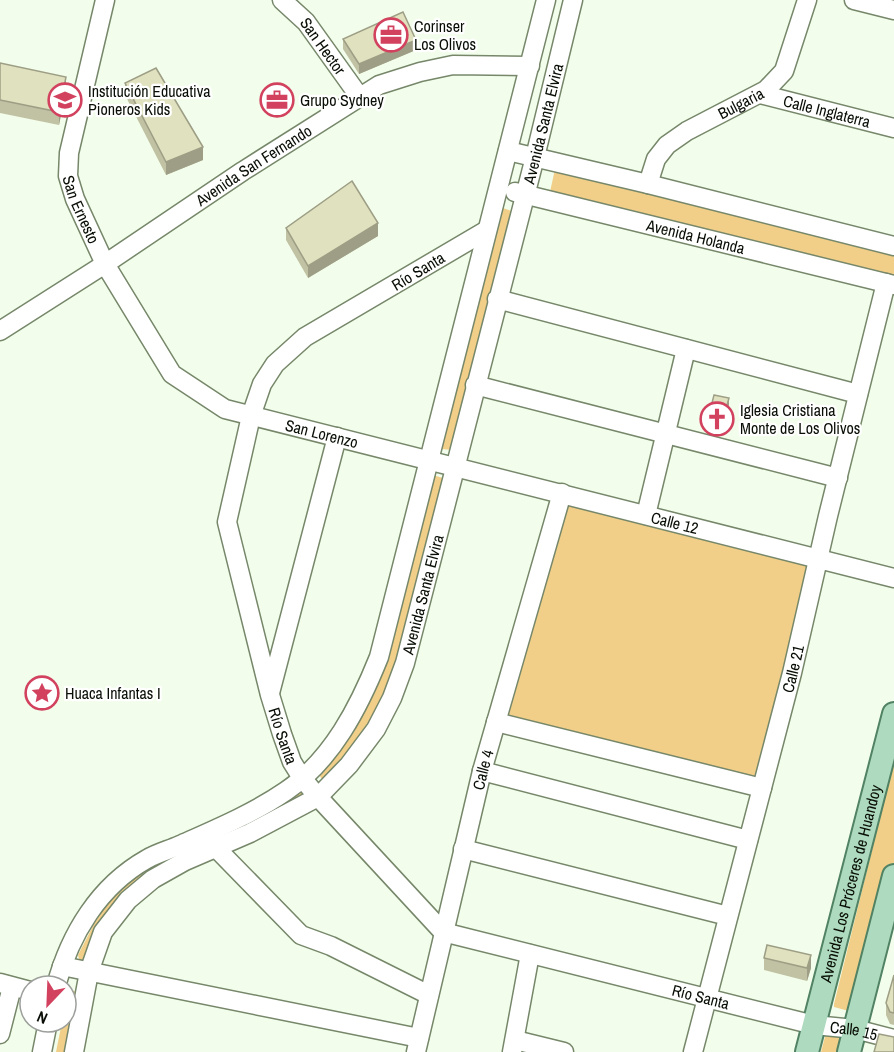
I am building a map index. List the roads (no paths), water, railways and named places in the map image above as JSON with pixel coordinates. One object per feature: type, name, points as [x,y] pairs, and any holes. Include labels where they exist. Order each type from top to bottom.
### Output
[{"type":"main road","name":"Avenida Los Próceres de Huandoy","points":[[807,1052],[894,714]]},
{"type":"main road","points":[[849,1052],[889,918],[894,876]]},
{"type":"street","name":"San Ernesto","points":[[105,0],[69,153],[68,176],[75,199],[105,264],[172,374],[195,389]]},
{"type":"street","name":"San Hector","points":[[282,0],[306,22],[359,96]]},
{"type":"street","name":"Avenida Santa Elvira","points":[[60,974],[84,918],[103,893],[147,859],[242,816],[286,791],[302,778],[335,741],[366,689],[379,657],[546,0]]},
{"type":"street","name":"Avenida Santa Elvira","points":[[74,1052],[89,972],[103,932],[128,900],[153,879],[185,861],[217,849],[318,797],[350,765],[376,729],[392,698],[405,663],[573,0]]},
{"type":"street","name":"Bulgaria","points":[[648,184],[656,159],[667,145],[687,131],[760,94],[784,71],[807,0]]},
{"type":"street","points":[[854,0],[894,10]]},
{"type":"street","name":"Avenida San Fernando","points":[[0,331],[359,96],[390,81],[453,65],[530,66]]},
{"type":"street","name":"Calle Inglaterra","points":[[760,94],[894,128]]},
{"type":"street","points":[[508,151],[894,246]]},
{"type":"street","name":"Avenida Holanda","points":[[498,189],[890,284]]},
{"type":"street","name":"Río Santa","points":[[488,230],[305,337],[275,364],[262,384],[251,416],[227,522],[270,695],[292,762],[318,797],[443,932],[814,1025]]},
{"type":"street","name":"Calle 21","points":[[693,1052],[792,673],[858,394],[890,284]]},
{"type":"street","points":[[497,299],[858,394]]},
{"type":"street","points":[[646,515],[687,349]]},
{"type":"street","points":[[475,385],[838,478]]},
{"type":"street","name":"San Lorenzo","points":[[195,389],[225,409],[455,466]]},
{"type":"street","points":[[270,695],[337,437]]},
{"type":"street","name":"Calle 12","points":[[455,466],[894,578]]},
{"type":"street","name":"Calle 4","points":[[418,1045],[482,771],[562,493]]},
{"type":"street","points":[[496,722],[762,788]]},
{"type":"street","points":[[482,771],[748,840]]},
{"type":"street","points":[[217,849],[301,935],[331,946],[429,995]]},
{"type":"street","points":[[463,849],[728,916]]},
{"type":"street","points":[[530,954],[514,1046],[564,1052]]},
{"type":"street","points":[[62,966],[418,1045]]},
{"type":"street","points":[[0,1034],[14,987]]},
{"type":"street","name":"Calle 15","points":[[814,1025],[855,1029],[894,1039]]},
{"type":"street","points":[[42,1052],[46,1034]]},
{"type":"place","name":"Corinser Los Olivos","points":[[391,35]]},
{"type":"place","name":"Institución Educativa Pioneros Kids","points":[[65,100]]},
{"type":"place","name":"Grupo Sydney","points":[[277,100]]},
{"type":"place","name":"Iglesia Cristiana Monte de Los Olivos","points":[[717,419]]},
{"type":"place","name":"Huaca Infantas I","points":[[42,693]]}]
